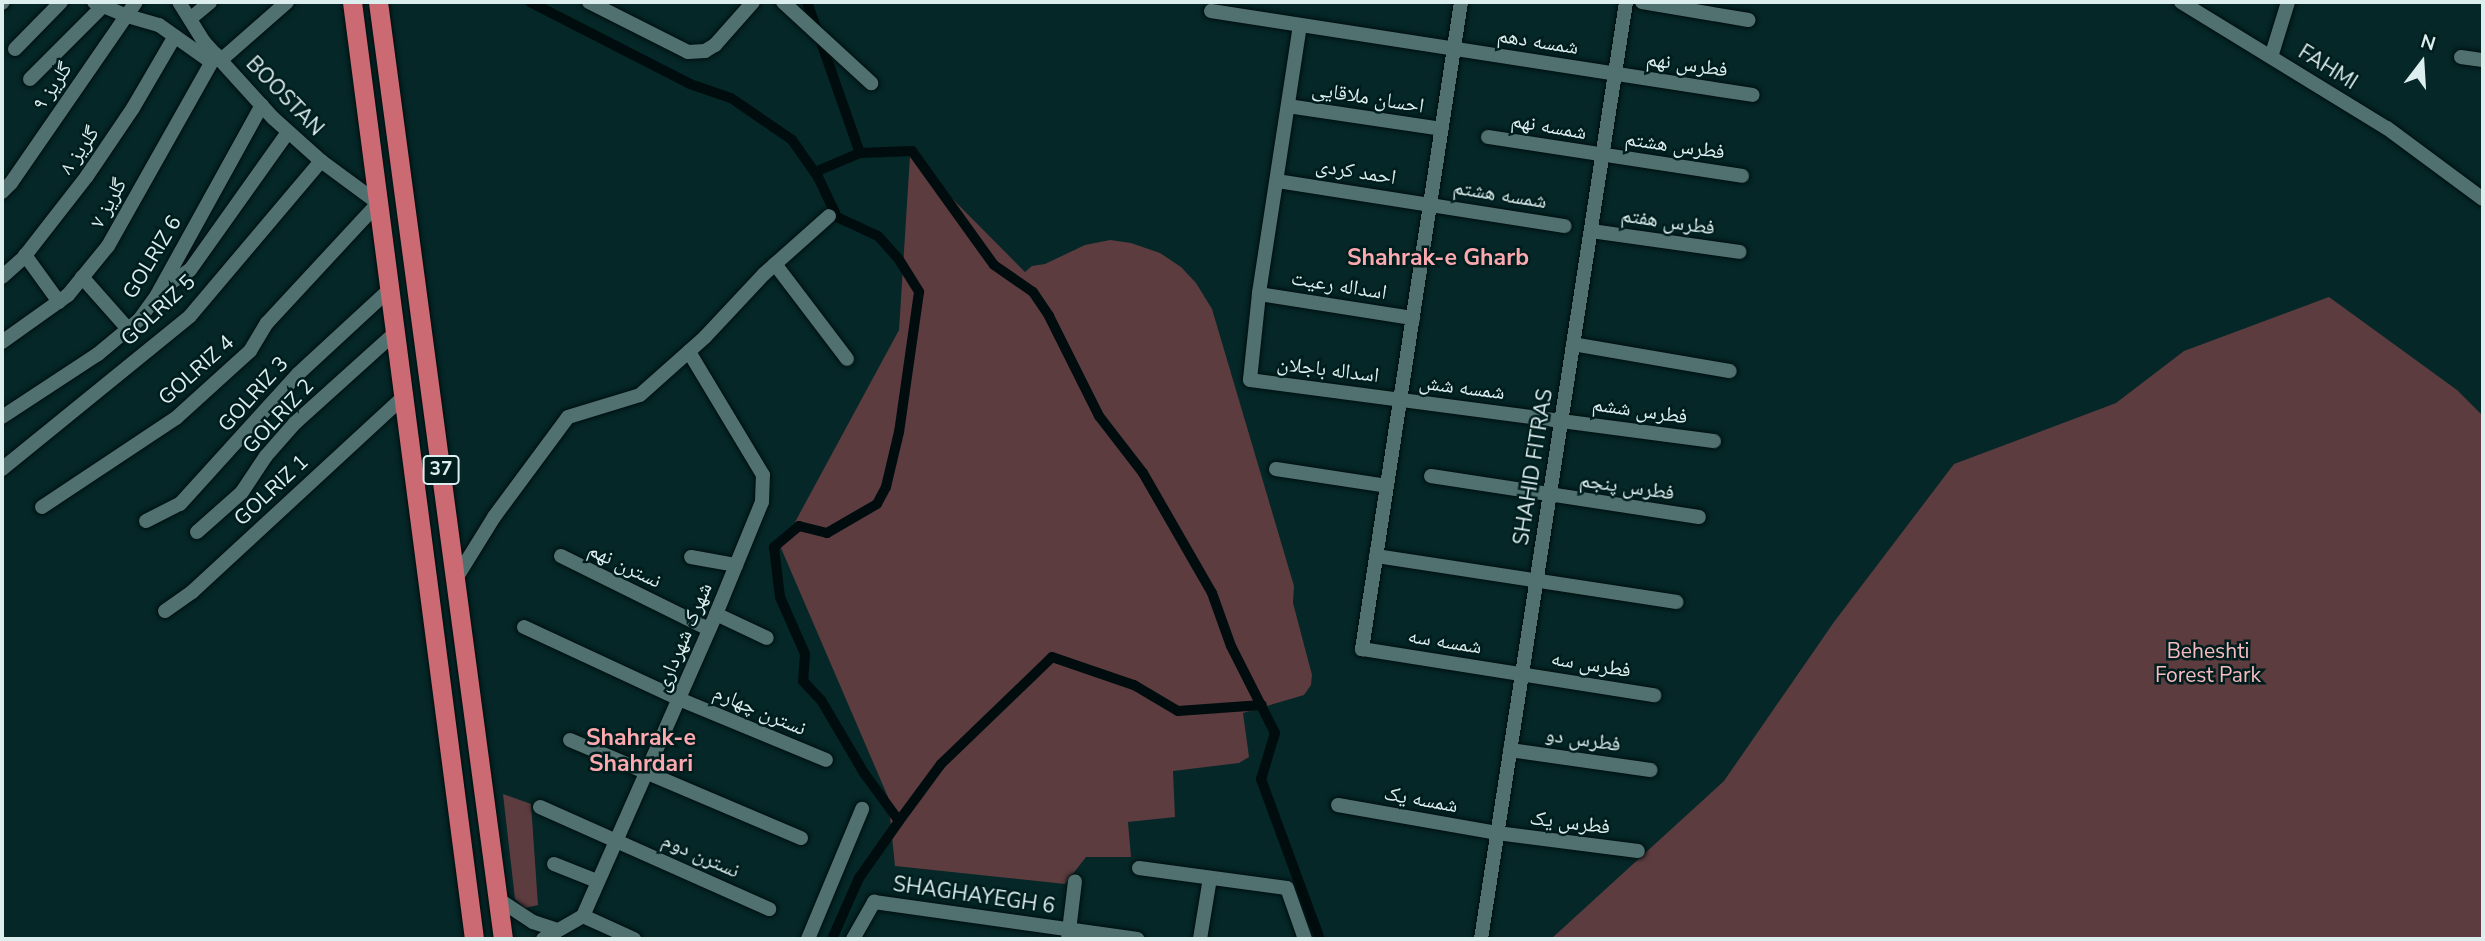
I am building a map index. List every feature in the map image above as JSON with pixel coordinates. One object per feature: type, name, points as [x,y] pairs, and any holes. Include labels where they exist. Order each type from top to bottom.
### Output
[{"type":"highway","name":"37","points":[[352,2],[474,939]]},
{"type":"highway","name":"37","points":[[377,2],[503,939]]},
{"type":"street","points":[[15,49],[61,2]]},
{"type":"street","name":"گلریز ۹","points":[[2,192],[11,184],[124,15],[136,2]]},
{"type":"street","name":"BOOSTAN","points":[[180,2],[216,59],[288,132],[321,161],[378,203]]},
{"type":"street","points":[[190,19],[210,2]]},
{"type":"street","name":"گلریز ۷","points":[[2,342],[59,302],[82,278],[108,246],[216,59],[287,2]]},
{"type":"street","points":[[589,2],[688,52],[705,51],[715,46],[753,2]]},
{"type":"street","points":[[783,2],[871,83]]},
{"type":"street","points":[[1461,2],[1376,556],[1677,603]]},
{"type":"street","name":"SHAHID FITRAS","points":[[1481,939],[1626,2]]},
{"type":"street","points":[[1642,2],[1748,20]]},
{"type":"street","name":"FAHMI","points":[[2181,2],[2387,128],[2483,200]]},
{"type":"street","points":[[2271,57],[2288,2]]},
{"type":"street","points":[[30,79],[99,3],[124,15],[159,25],[216,59]]},
{"type":"street","name":"شمسه دهم","points":[[1211,11],[1615,75]]},
{"type":"street","points":[[1259,294],[1300,25]]},
{"type":"street","name":"گلریز ۸","points":[[2,277],[25,256],[87,176],[133,108],[175,36]]},
{"type":"street","points":[[2461,57],[2483,60]]},
{"type":"street","name":"فطرس نهم","points":[[1615,75],[1753,95]]},
{"type":"street","name":"GOLRIZ 6","points":[[2,417],[98,354],[128,329],[159,291],[262,105]]},
{"type":"street","name":"احسان ملاقایی","points":[[1288,106],[1441,129]]},
{"type":"street","points":[[159,291],[190,270],[288,132]]},
{"type":"street","name":"شمسه نهم","points":[[1488,137],[1602,157]]},
{"type":"street","name":"فطرس هشتم","points":[[1602,157],[1742,176]]},
{"type":"street","name":"GOLRIZ 5","points":[[2,469],[190,316],[321,161]]},
{"type":"street","name":"احمد کردی","points":[[1277,181],[1430,204]]},
{"type":"street","name":"GOLRIZ 4","points":[[42,507],[176,418],[250,351],[268,323],[378,203]]},
{"type":"street","name":"شمسه هشتم","points":[[1430,204],[1564,226]]},
{"type":"street","points":[[455,580],[494,517],[568,417],[640,395],[689,352],[775,264],[829,216]]},
{"type":"street","name":"فطرس هفتم","points":[[1591,231],[1740,252]]},
{"type":"street","points":[[25,256],[59,302]]},
{"type":"street","points":[[775,264],[847,359]]},
{"type":"street","points":[[82,278],[128,329]]},
{"type":"street","name":"GOLRIZ 3","points":[[146,521],[180,504],[298,374],[389,290]]},
{"type":"street","name":"اسداله رعیت","points":[[1259,294],[1413,318]]},
{"type":"street","name":"اسداله باجلان","points":[[1259,294],[1250,380],[1400,400]]},
{"type":"street","name":"GOLRIZ 2","points":[[197,532],[242,492],[266,456],[295,423],[395,333]]},
{"type":"street","points":[[1573,344],[1730,371]]},
{"type":"street","name":"شهرک شهرداری","points":[[583,916],[716,614],[762,502],[763,475],[689,352]]},
{"type":"street","name":"GOLRIZ 1","points":[[164,611],[192,592],[403,397]]},
{"type":"street","name":"شمسه شش","points":[[1400,400],[1561,421]]},
{"type":"street","name":"فطرس ششم","points":[[1561,421],[1714,441]]},
{"type":"street","points":[[1276,469],[1387,486]]},
{"type":"street","name":"فطرس پنجم","points":[[1431,476],[1699,517]]},
{"type":"street","name":"نسترن نهم","points":[[561,556],[709,629]]},
{"type":"street","name":"شمسه سه","points":[[1376,556],[1362,649],[1522,675]]},
{"type":"street","points":[[691,557],[736,565]]},
{"type":"street","points":[[716,614],[767,638]]},
{"type":"street","points":[[524,627],[679,699]]},
{"type":"street","name":"فطرس سه","points":[[1522,675],[1654,695]]},
{"type":"street","name":"نسترن چهارم","points":[[679,699],[825,760]]},
{"type":"street","points":[[570,740],[801,838]]},
{"type":"street","name":"فطرس دو","points":[[1510,750],[1651,770]]},
{"type":"street","name":"شمسه یک","points":[[1338,805],[1497,833]]},
{"type":"street","name":"نسترن دوم","points":[[540,807],[769,909]]},
{"type":"street","points":[[808,939],[862,809]]},
{"type":"street","name":"فطرس یک","points":[[1497,833],[1638,851]]},
{"type":"street","points":[[554,864],[597,881]]},
{"type":"street","points":[[1139,868],[1287,888],[1305,939]]},
{"type":"street","points":[[1200,939],[1210,878]]},
{"type":"street","points":[[1068,934],[1075,881]]},
{"type":"street","points":[[498,899],[533,922],[555,929]]},
{"type":"street","name":"SHAGHAYEGH 6","points":[[853,939],[874,902],[1068,934],[1137,939]]},
{"type":"street","points":[[543,939],[555,929],[583,916],[634,939]]},
{"type":"green space","points":[[910,156],[1025,272],[1032,266],[1045,264],[1085,245],[1110,240],[1131,243],[1160,253],[1181,267],[1196,283],[1212,309],[1294,586],[1293,603],[1312,675],[1311,685],[1304,695],[1243,713],[1249,757],[1239,763],[1173,771],[1175,817],[1128,822],[1131,857],[1086,857],[1065,884],[895,866],[888,797],[781,548],[899,330]]},
{"type":"green space","name":"Beheshti Forest Park","points":[[2329,297],[2457,390],[2483,416],[2483,939],[1551,939],[1724,781],[1834,622],[1954,464],[2116,403],[2184,351]]},
{"type":"green space","points":[[503,794],[531,804],[538,905],[525,908],[515,899]]},
{"type":"waterway","points":[[530,2],[690,84],[731,98],[792,140],[818,177],[837,217],[878,236],[898,258],[919,292],[899,432],[886,487],[877,504],[827,533],[799,526],[774,547],[780,597],[805,654],[803,681],[821,700],[864,773],[899,821],[859,878],[832,939]]},
{"type":"waterway","points":[[807,2],[860,153],[912,151],[994,265],[1033,292],[1049,316],[1099,416],[1143,473],[1212,593],[1231,646],[1275,733],[1261,779],[1320,939]]},
{"type":"waterway","points":[[815,172],[860,153]]},
{"type":"waterway","points":[[899,821],[941,764],[1052,657],[1134,685],[1178,711],[1262,705]]},
{"type":"district","name":"Shahrak-e Gharb","points":[[1438,258]]},
{"type":"district","name":"Shahrak-e Shahrdari","points":[[641,751]]}]
